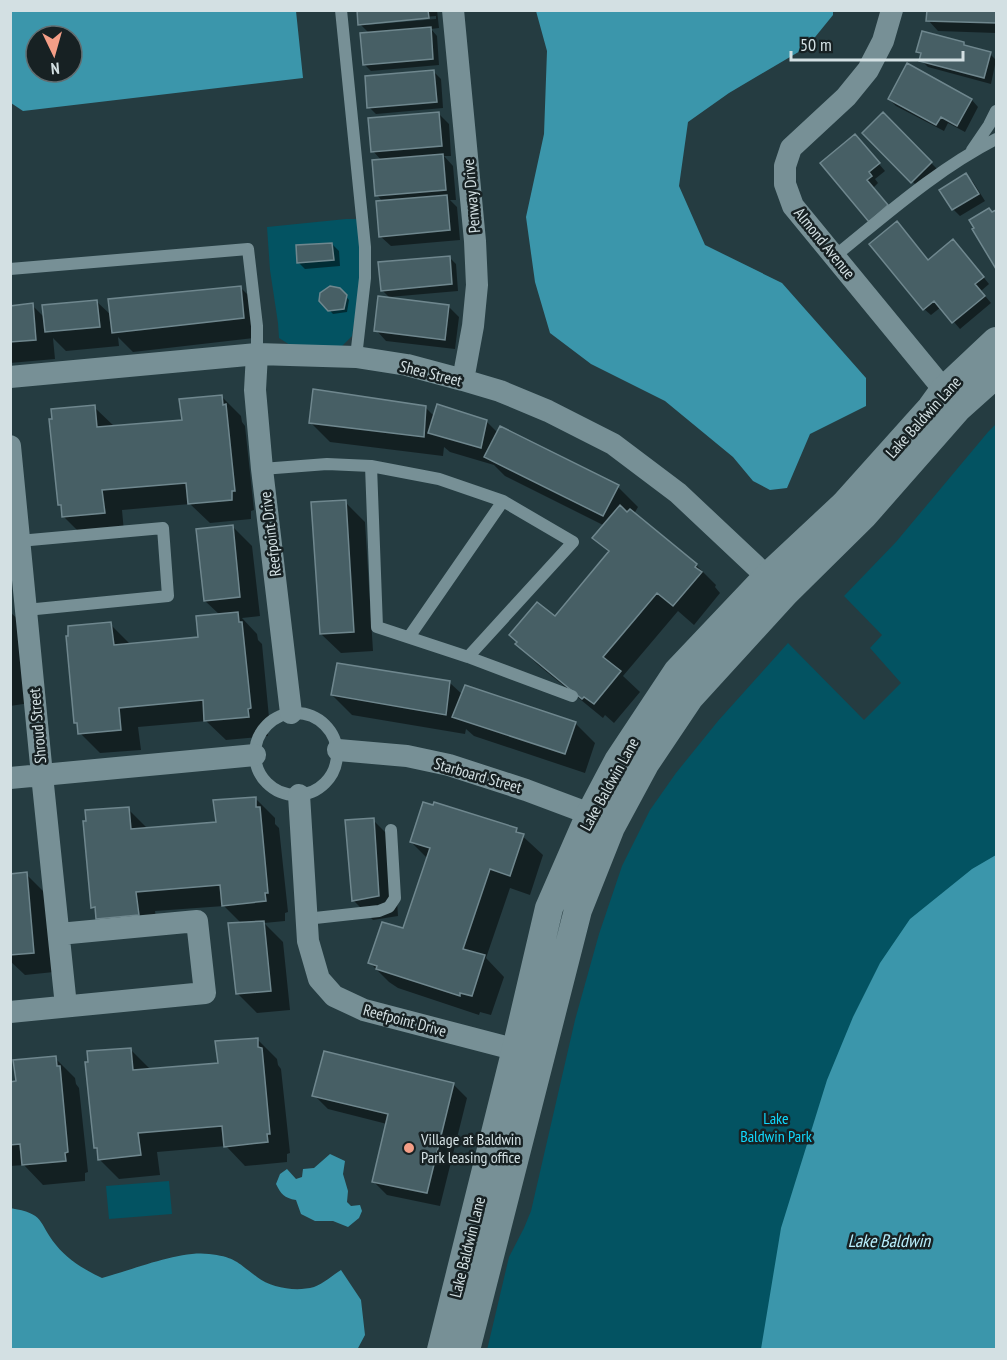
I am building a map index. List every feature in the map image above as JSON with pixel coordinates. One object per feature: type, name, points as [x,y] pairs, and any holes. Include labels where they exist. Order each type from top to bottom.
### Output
[{"type":"street","name":"Penway Drive","points":[[453,10],[475,241],[477,285],[473,326],[463,380]]},
{"type":"street","name":"Almond Avenue","points":[[892,10],[884,41],[868,70],[846,97],[791,148],[785,166],[785,184],[793,206],[951,399]]},
{"type":"street","name":"Lake Baldwin Lane","points":[[951,399],[996,341]]},
{"type":"street","name":"Shea Street","points":[[10,377],[256,354],[356,357],[406,365],[463,380],[500,391],[548,411],[613,444],[678,493],[776,584]]},
{"type":"street","name":"Reefpoint Drive","points":[[256,354],[255,390],[262,469],[291,713]]},
{"type":"street","name":"Lake Baldwin Lane","points":[[441,1350],[528,1052],[578,910],[600,820],[618,761],[677,672],[776,584],[931,408],[996,374]]},
{"type":"street","name":"Shroud Street","points":[[10,446],[19,541],[17,578],[26,610],[66,1006]]},
{"type":"street","name":"Starboard Street","points":[[338,750],[407,756],[449,765],[526,789],[600,820]]},
{"type":"street","points":[[10,778],[255,755]]},
{"type":"street","name":"Reefpoint Drive","points":[[299,795],[308,940],[319,979],[334,996],[364,1010],[528,1052]]},
{"type":"street","points":[[10,1012],[205,993],[197,921],[58,934]]},
{"type":"street","name":"Lake Baldwin Lane","points":[[466,1350],[528,1052]]},
{"type":"lane","points":[[341,10],[364,247],[365,278],[356,357]]},
{"type":"lane","points":[[970,153],[996,111]]},
{"type":"lane","points":[[835,256],[926,181],[996,139]]},
{"type":"lane","points":[[10,269],[248,249],[257,326],[256,354]]},
{"type":"lane","points":[[262,469],[327,464],[371,466],[438,479],[503,501],[573,542],[468,657]]},
{"type":"lane","points":[[371,466],[377,627],[468,657],[572,696]]},
{"type":"lane","points":[[409,637],[503,501]]},
{"type":"lane","points":[[19,541],[163,528],[168,596],[26,610]]},
{"type":"lane","points":[[299,712],[313,716],[324,723],[333,734],[338,750],[332,774],[323,785],[311,792],[299,795],[286,794],[274,788],[264,779],[257,768],[255,755],[256,742],[262,729],[273,719],[299,712]]},
{"type":"lane","points":[[306,919],[379,911],[389,907],[395,897],[391,830]]},
{"type":"green space","points":[[357,219],[360,252],[359,291],[352,336],[341,347],[290,345],[279,338],[267,227]]},
{"type":"green space","name":"Lake Baldwin Park","points":[[996,424],[996,1241],[953,1349],[487,1350],[509,1257],[531,1211],[575,1020],[599,934],[622,866],[650,810],[676,773],[718,721],[788,643],[864,720],[901,683],[870,648],[882,635],[844,596],[896,542]]},
{"type":"green space","points":[[169,1181],[172,1214],[109,1219],[106,1186]]},
{"type":"water","points":[[10,11],[296,11],[303,78],[23,111],[11,103]]},
{"type":"water","points":[[536,11],[833,11],[833,15],[807,47],[729,93],[688,122],[679,186],[705,245],[782,283],[866,378],[866,406],[810,434],[787,488],[770,490],[753,481],[733,457],[665,401],[591,364],[550,333],[535,282],[526,217],[544,134],[547,51]]},
{"type":"water","name":"Lake Baldwin","points":[[996,855],[996,1349],[761,1349],[781,1228],[827,1080],[853,1017],[880,963],[910,919],[972,869]]},
{"type":"water","points":[[330,1154],[345,1161],[343,1174],[348,1191],[347,1202],[351,1206],[360,1205],[362,1211],[359,1218],[348,1227],[333,1221],[315,1221],[301,1214],[296,1200],[283,1195],[276,1184],[280,1174],[287,1169],[296,1179],[302,1177],[303,1169],[314,1168]]},
{"type":"water","points":[[10,1208],[35,1216],[66,1255],[83,1268],[102,1278],[170,1258],[197,1254],[218,1255],[230,1259],[263,1281],[292,1289],[314,1287],[341,1270],[361,1300],[365,1335],[357,1350],[11,1349]]},
{"type":"building","points":[[357,10],[428,10],[429,18],[358,25]]},
{"type":"building","points":[[927,10],[996,10],[996,23],[926,21]]},
{"type":"building","points":[[431,27],[433,59],[363,65],[360,33]]},
{"type":"building","points":[[922,31],[991,52],[984,78],[919,61],[921,53],[916,52]]},
{"type":"building","points":[[907,63],[972,99],[957,126],[941,117],[936,125],[888,99]]},
{"type":"building","points":[[434,70],[437,102],[367,108],[365,76]]},
{"type":"building","points":[[439,112],[442,146],[371,152],[368,118]]},
{"type":"building","points":[[883,112],[932,162],[911,183],[862,133]]},
{"type":"building","points":[[855,134],[880,163],[869,172],[872,176],[867,180],[888,205],[869,222],[820,163]]},
{"type":"building","points":[[443,154],[446,190],[375,196],[372,160]]},
{"type":"building","points":[[966,173],[979,194],[952,210],[939,190]]},
{"type":"building","points":[[447,195],[450,230],[379,237],[376,201]]},
{"type":"building","points":[[989,208],[992,212],[996,210],[996,269],[969,220]]},
{"type":"building","points":[[897,221],[928,260],[953,239],[984,277],[975,284],[985,296],[952,323],[934,301],[923,310],[869,244]]},
{"type":"building","points":[[332,243],[334,260],[297,263],[296,245]]},
{"type":"building","points":[[450,256],[452,284],[381,291],[378,262]]},
{"type":"building","points":[[241,286],[244,318],[112,333],[108,299]]},
{"type":"building","points":[[330,286],[340,288],[347,295],[344,309],[328,311],[319,301],[320,293]]},
{"type":"building","points":[[378,296],[449,305],[445,340],[374,331]]},
{"type":"building","points":[[97,300],[100,327],[45,332],[42,305]]},
{"type":"building","points":[[33,303],[36,340],[10,342],[10,306]]},
{"type":"building","points":[[313,389],[426,406],[424,437],[309,423]]},
{"type":"building","points":[[222,395],[223,405],[226,404],[235,491],[232,491],[232,500],[188,504],[186,483],[102,490],[105,513],[62,517],[61,505],[58,505],[49,419],[52,419],[51,409],[95,405],[97,427],[182,420],[179,399]]},
{"type":"building","points":[[437,404],[487,420],[481,448],[428,433]]},
{"type":"building","points":[[500,426],[619,485],[603,516],[484,457]]},
{"type":"building","points":[[346,500],[354,632],[320,634],[311,502]]},
{"type":"building","points":[[620,505],[627,512],[630,509],[697,564],[695,567],[702,572],[673,606],[657,593],[603,657],[621,671],[594,704],[584,697],[582,699],[515,644],[517,642],[509,635],[537,602],[555,616],[609,551],[592,538]]},
{"type":"building","points":[[233,525],[240,597],[204,601],[196,529]]},
{"type":"building","points":[[238,612],[239,622],[242,622],[251,708],[248,709],[249,717],[204,721],[203,700],[119,708],[121,730],[78,734],[77,723],[74,723],[66,636],[68,636],[68,626],[111,622],[114,645],[198,637],[196,616]]},
{"type":"building","points":[[337,663],[450,681],[446,715],[331,695]]},
{"type":"building","points":[[465,685],[576,722],[565,754],[452,717]]},
{"type":"building","points":[[256,797],[256,807],[260,807],[268,893],[265,893],[266,901],[222,906],[220,885],[136,892],[139,915],[96,919],[95,907],[91,908],[83,821],[86,821],[85,810],[129,807],[131,829],[216,822],[213,800]]},
{"type":"building","points":[[423,802],[433,805],[434,802],[517,828],[516,832],[524,834],[510,876],[490,869],[463,949],[485,955],[472,996],[460,993],[460,996],[376,969],[377,966],[368,963],[382,922],[403,928],[430,848],[410,842]]},
{"type":"building","points":[[374,818],[379,896],[352,901],[345,820]]},
{"type":"building","points":[[27,872],[34,953],[10,955],[10,874]]},
{"type":"building","points":[[264,921],[271,991],[236,994],[228,923]]},
{"type":"building","points":[[258,1038],[258,1047],[262,1048],[270,1134],[267,1134],[268,1142],[224,1147],[222,1126],[138,1133],[141,1155],[98,1160],[97,1148],[94,1148],[85,1062],[88,1062],[87,1051],[131,1048],[133,1070],[218,1063],[215,1041]]},
{"type":"building","name":"Village at Baldwin Park leasing office","points":[[324,1051],[454,1083],[427,1193],[372,1182],[388,1114],[312,1096]]},
{"type":"building","points":[[56,1056],[57,1066],[60,1066],[68,1152],[65,1153],[66,1161],[22,1165],[20,1144],[10,1145],[10,1082],[16,1081],[13,1060]]},
{"type":"place","name":"Village at Baldwin Park leasing office","points":[[409,1148]]}]
